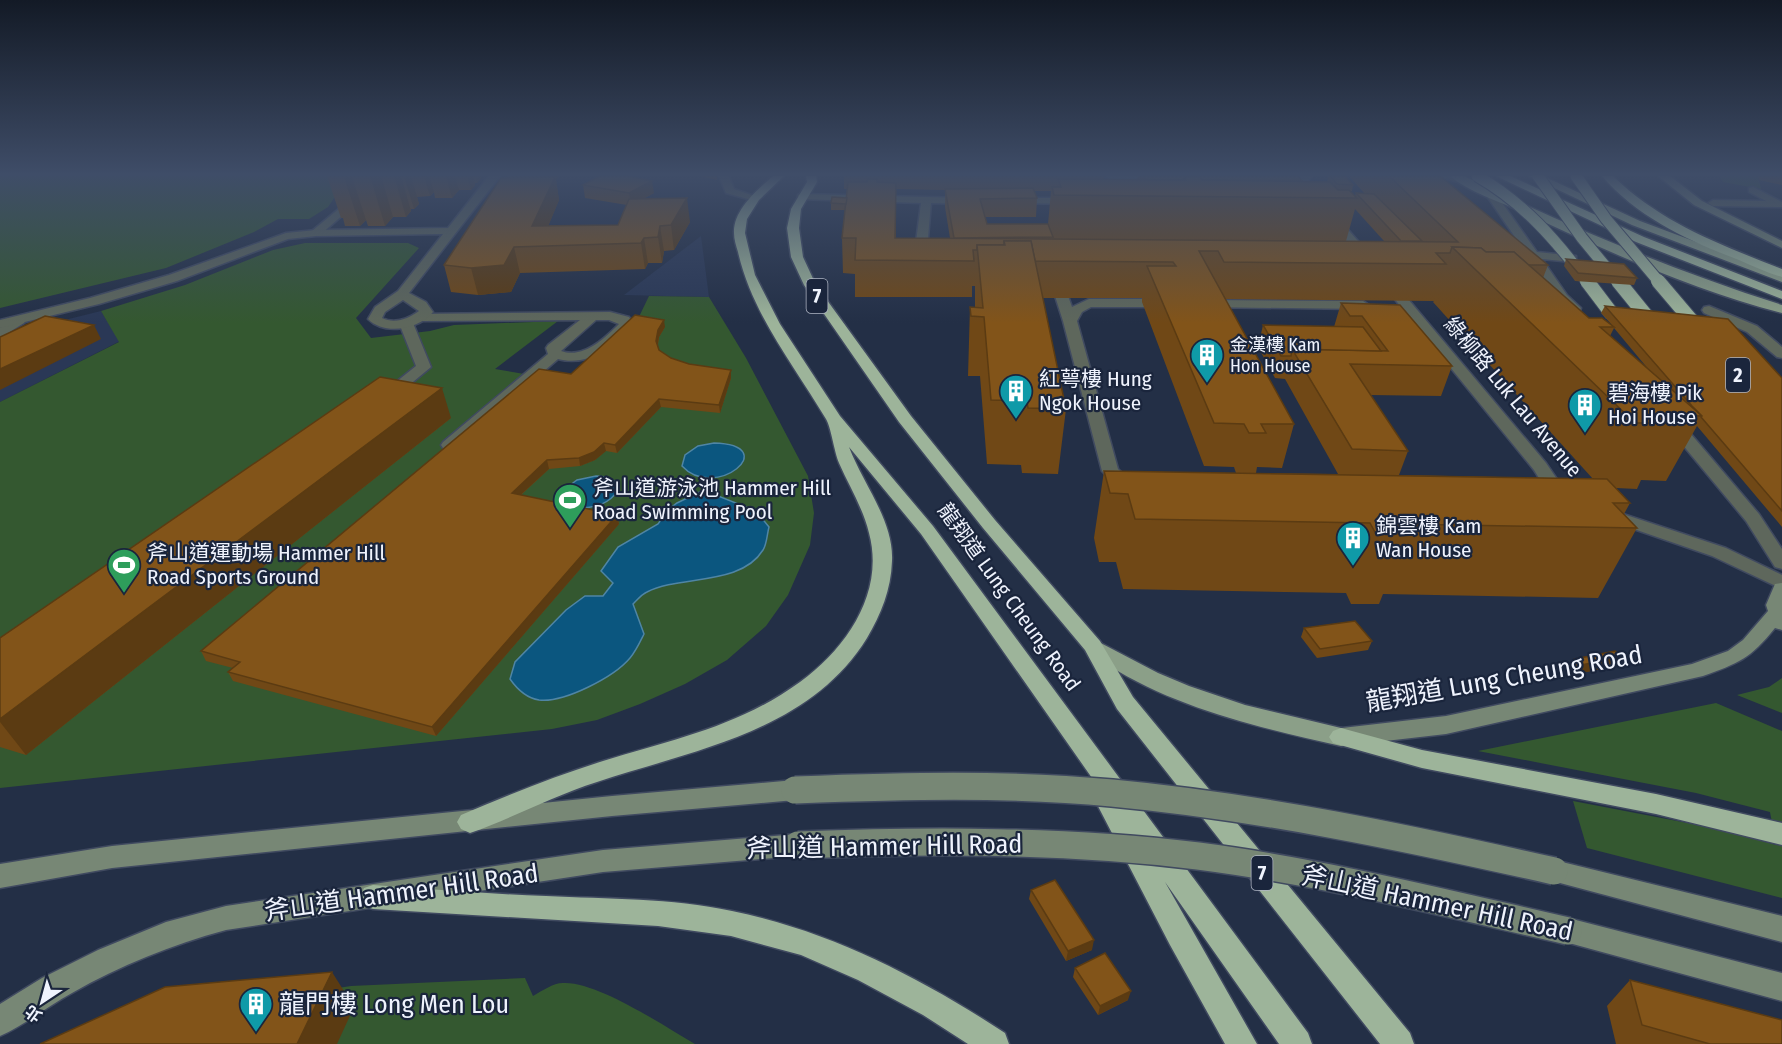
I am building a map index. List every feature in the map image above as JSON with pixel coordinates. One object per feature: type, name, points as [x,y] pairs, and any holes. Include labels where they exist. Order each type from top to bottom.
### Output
[{"type":"highway","name":"龍翔道 Lung Cheung Road","points":[[741,225],[739,233],[749,275],[773,324],[834,419],[927,530],[1059,710],[1297,1044]]},
{"type":"highway","name":"龍翔道 Lung Cheung Road","points":[[793,225],[797,257],[810,285],[829,315],[905,419],[989,524],[1093,646],[1125,702],[1399,1044]]},
{"type":"highway","points":[[1540,225],[1623,326]]},
{"type":"highway","points":[[1572,225],[1652,324]]},
{"type":"highway","points":[[1605,225],[1631,237],[1782,295]]},
{"type":"highway","name":"2","points":[[1610,225],[1712,345]]},
{"type":"highway","points":[[1672,225],[1782,273]]},
{"type":"highway","points":[[470,822],[586,775],[731,731],[765,715],[797,695],[847,651],[862,632],[873,610],[879,590],[883,560],[876,522],[841,449],[834,419]]},
{"type":"highway","points":[[1059,710],[1180,936],[1242,1044]]},
{"type":"highway","points":[[1341,737],[1422,759],[1656,804],[1782,834]]},
{"type":"highway","points":[[373,897],[537,908],[648,911],[732,923],[776,934],[842,958],[926,1000],[994,1044]]},
{"type":"main road","points":[[1559,225],[1677,274],[1782,309]]},
{"type":"main road","points":[[1638,225],[1782,278]]},
{"type":"main road","points":[[1740,225],[1782,245]]},
{"type":"main road","points":[[1758,225],[1782,236]]},
{"type":"main road","points":[[1780,619],[1776,605],[1782,590]]},
{"type":"main road","name":"龍翔道 Lung Cheung Road","points":[[1093,646],[1117,663],[1224,706],[1301,729],[1341,737],[1446,725],[1695,671],[1735,656],[1780,619]]},
{"type":"main road","points":[[0,876],[112,857],[612,806],[795,790],[944,785],[1122,794],[1292,817],[1416,840],[1554,871],[1782,929]]},
{"type":"main road","name":"斧山道 Hammer Hill Road","points":[[0,1021],[36,996],[109,959],[169,935],[224,919],[274,909],[373,897],[601,862],[696,851],[798,845],[972,840],[1067,844],[1189,855],[1383,888],[1568,930],[1782,987]]},
{"type":"street","points":[[316,233],[325,225]]},
{"type":"street","points":[[455,225],[402,294],[380,310],[375,319],[386,324],[406,323],[422,317],[593,316],[619,317],[626,324],[590,354],[569,358],[556,354],[553,348],[593,316]]},
{"type":"street","points":[[924,225],[921,250],[942,260]]},
{"type":"street","name":"綠柳路 Luk Lau Avenue","points":[[1338,225],[1540,467],[1550,492],[1719,552],[1782,583]]},
{"type":"street","points":[[1512,225],[1563,298],[1581,310]]},
{"type":"street","points":[[0,324],[94,302],[173,278],[279,238],[316,233],[450,231]]},
{"type":"street","points":[[1533,255],[1572,258]]},
{"type":"street","points":[[1051,266],[1070,321],[1110,471],[1126,485],[1145,492]]},
{"type":"street","points":[[1353,268],[1379,272]]},
{"type":"street","points":[[402,294],[426,309],[422,317]]},
{"type":"street","points":[[1070,321],[1077,309],[1089,303],[1377,307]]},
{"type":"street","points":[[1709,310],[1736,321],[1761,336],[1780,352],[1764,363]]},
{"type":"street","points":[[1395,311],[1424,326]]},
{"type":"street","points":[[0,334],[19,320]]},
{"type":"street","points":[[1731,338],[1736,333],[1736,321]]},
{"type":"street","points":[[391,393],[424,368],[406,323]]},
{"type":"street","points":[[1749,346],[1761,336]]},
{"type":"street","points":[[439,453],[556,354]]},
{"type":"street","points":[[1660,408],[1753,518],[1782,563]]},
{"type":"shaded area","points":[[701,236],[709,297],[624,295]]},
{"type":"shaded area","points":[[101,311],[120,341],[0,402],[0,336]]},
{"type":"shaded area","points":[[714,443],[734,446],[743,452],[743,461],[737,469],[711,478],[696,475],[682,466],[685,455],[698,446]]},
{"type":"shaded area","points":[[596,476],[611,479],[617,485],[617,492],[611,498],[589,507],[577,506],[565,500],[565,489],[577,480]]},
{"type":"shaded area","points":[[710,487],[717,490],[718,496],[756,511],[769,527],[764,548],[753,561],[725,575],[676,583],[643,594],[633,604],[644,634],[630,658],[601,680],[575,693],[549,700],[534,699],[519,690],[510,679],[515,662],[566,610],[585,596],[603,596],[613,583],[601,571],[618,547],[658,524],[669,509],[677,503]]},
{"type":"green space","points":[[0,225],[267,225],[166,268],[0,308]]},
{"type":"green space","points":[[305,243],[408,243],[419,248],[356,318],[371,338],[430,331],[454,325],[558,321],[495,369],[572,382],[636,323],[649,296],[709,297],[746,358],[808,476],[814,513],[810,545],[788,595],[766,626],[727,660],[685,684],[597,720],[552,729],[0,788],[0,402],[119,342],[101,311],[185,285],[273,250]]},
{"type":"green space","points":[[1782,678],[1782,713],[1737,695],[1769,687]]},
{"type":"green space","points":[[1716,703],[1782,731],[1782,898],[1587,848],[1573,801],[1724,830],[1776,845],[1770,812],[1696,793],[1478,751]]},
{"type":"green space","points":[[525,978],[533,996],[559,983],[577,984],[594,989],[649,1016],[695,1044],[114,1044],[214,1007],[351,986]]},
{"type":"building","points":[[470,225],[671,225],[660,226],[658,237],[644,238],[641,243],[514,247],[504,265],[471,268],[444,265]]},
{"type":"building","points":[[843,225],[895,225],[895,238],[1458,242],[1440,225],[1499,225],[1548,265],[1528,265],[1514,252],[1486,252],[1481,248],[1452,247],[1450,253],[1436,253],[1446,264],[1224,262],[1218,251],[1199,251],[1294,424],[1261,424],[1266,433],[1249,433],[1244,424],[1214,423],[1147,266],[1176,266],[1173,262],[1035,261],[1031,241],[1004,241],[1004,245],[977,245],[977,250],[973,250],[974,261],[855,260],[856,238],[842,238]]},
{"type":"building","points":[[952,225],[1048,225],[1053,237],[954,238]]},
{"type":"building","points":[[1386,225],[1405,225],[1422,241],[1401,241]]},
{"type":"building","points":[[1004,241],[1031,241],[1066,409],[1028,408],[1027,401],[991,400],[984,317],[971,316],[970,307],[983,308],[977,245],[1005,245]]},
{"type":"building","points":[[1452,247],[1481,248],[1486,252],[1514,252],[1589,318],[1602,318],[1614,327],[1600,327],[1702,416],[1663,415],[1672,423],[1635,423]]},
{"type":"building","points":[[1566,259],[1624,264],[1637,278],[1578,273]]},
{"type":"building","points":[[1341,303],[1400,305],[1452,366],[1350,364],[1408,451],[1352,449],[1292,349],[1388,351],[1362,316],[1350,316]]},
{"type":"building","points":[[1605,306],[1728,319],[1782,378],[1782,511],[1702,416]]},
{"type":"building","points":[[635,315],[664,320],[658,330],[656,341],[659,350],[671,358],[689,364],[731,370],[719,405],[659,399],[615,445],[604,443],[594,452],[579,458],[547,460],[512,493],[617,515],[432,727],[228,672],[240,662],[201,651],[539,369],[571,374]]},
{"type":"building","points":[[45,316],[94,325],[0,369],[0,337]]},
{"type":"building","points":[[1263,325],[1363,327],[1381,351],[1292,349],[1291,356],[1281,356]]},
{"type":"building","points":[[380,377],[442,388],[0,719],[0,638]]},
{"type":"building","points":[[1104,471],[1607,479],[1630,503],[1613,503],[1637,528],[1400,524],[1406,534],[1376,534],[1370,523],[1135,519],[1128,494],[1110,493]]},
{"type":"building","points":[[1355,621],[1372,641],[1320,649],[1304,628]]},
{"type":"building","points":[[1615,651],[1622,657],[1581,665],[1575,659]]},
{"type":"building","points":[[1055,880],[1094,940],[1068,951],[1031,890]]},
{"type":"building","points":[[1105,953],[1131,991],[1100,1006],[1075,968]]},
{"type":"building","points":[[332,972],[297,1044],[40,1044],[165,987]]},
{"type":"building","points":[[1630,980],[1782,1020],[1782,1044],[1710,1044],[1642,1025]]},
{"type":"place","name":"金漢樓 Kam Hon House","points":[[1207,384]]},
{"type":"place","name":"紅萼樓 Hung Ngok House","points":[[1016,420]]},
{"type":"place","name":"碧海樓 Pik Hoi House","points":[[1585,434]]},
{"type":"place","name":"斧山道游泳池 Hammer Hill Road Swimming Pool","points":[[570,529]]},
{"type":"place","name":"錦雲樓 Kam Wan House","points":[[1353,567]]},
{"type":"place","name":"斧山道運動場 Hammer Hill Road Sports Ground","points":[[124,594]]},
{"type":"place","name":"龍門樓 Long Men Lou","points":[[256,1033]]}]
